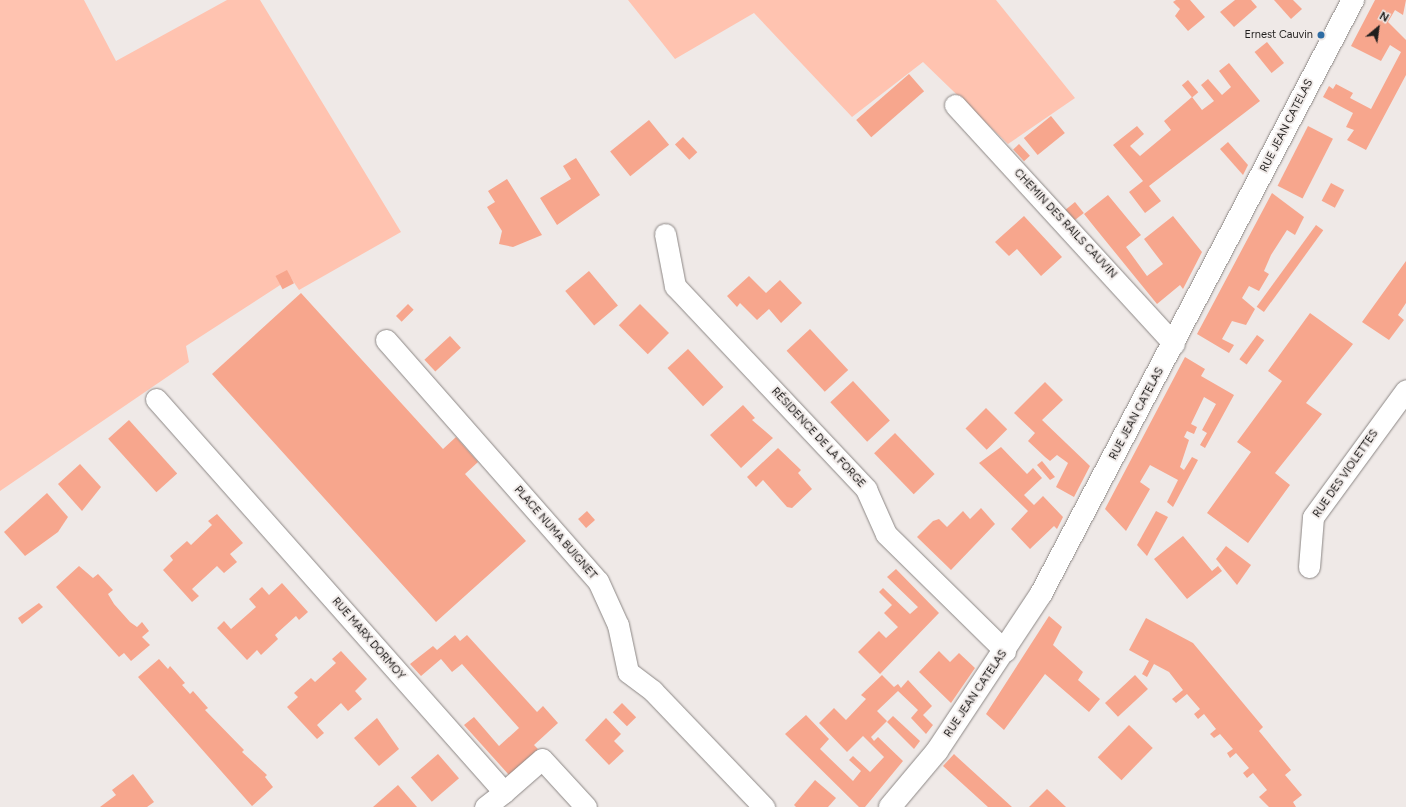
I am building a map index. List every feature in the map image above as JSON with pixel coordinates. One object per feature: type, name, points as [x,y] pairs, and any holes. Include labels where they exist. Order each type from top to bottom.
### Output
[{"type":"street","name":"RUE JEAN CATELAS","points":[[890,807],[937,751],[1005,651],[1078,529],[1353,0]]},
{"type":"street","name":"CHEMIN DES RAILS CAUVIN","points":[[955,105],[1174,344]]},
{"type":"street","name":"RÉSIDENCE DE LA FORGE","points":[[665,234],[675,286],[866,489],[886,534],[1005,651]]},
{"type":"street","name":"PLACE NUMA BUIGNET","points":[[386,340],[598,582],[618,625],[628,672],[652,691],[764,807]]},
{"type":"street","name":"RUE DES VIOLETTES","points":[[1310,567],[1313,517],[1406,390]]},
{"type":"street","name":"RUE MARX DORMOY","points":[[156,399],[504,792]]},
{"type":"street","points":[[485,807],[542,759],[586,807]]},
{"type":"shaded area","points":[[0,0],[84,0],[116,61],[227,0],[260,0],[401,232],[299,290],[291,278],[186,346],[189,362],[0,491]]},
{"type":"shaded area","points":[[628,0],[996,0],[1075,98],[1008,144],[923,62],[852,117],[754,13],[675,59]]},
{"type":"building","points":[[1176,0],[1190,0],[1205,17],[1188,31],[1175,16],[1180,9],[1173,2]]},
{"type":"building","points":[[1235,0],[1251,0],[1257,7],[1234,27],[1220,12]]},
{"type":"building","points":[[1274,0],[1293,0],[1302,9],[1291,19]]},
{"type":"building","points":[[1375,0],[1406,0],[1403,15],[1395,10],[1388,22],[1406,40],[1406,75],[1366,150],[1347,140],[1354,130],[1346,127],[1353,113],[1323,97],[1329,86],[1333,89],[1336,84],[1353,93],[1350,98],[1371,109],[1401,52],[1390,45],[1381,61],[1351,46]]},
{"type":"building","points":[[1267,42],[1284,63],[1272,73],[1255,52]]},
{"type":"building","points":[[1229,63],[1260,101],[1149,186],[1161,201],[1145,213],[1129,192],[1143,181],[1113,145],[1137,126],[1144,134],[1130,146],[1140,156],[1171,130],[1164,121],[1192,97],[1202,110],[1214,101],[1201,85],[1208,79],[1222,95],[1231,87],[1219,71]]},
{"type":"building","points":[[909,74],[924,91],[871,137],[856,120]]},
{"type":"building","points":[[1188,80],[1198,92],[1192,97],[1182,85]]},
{"type":"building","points":[[1051,116],[1065,133],[1038,155],[1024,138]]},
{"type":"building","points":[[649,120],[669,145],[630,176],[610,151]]},
{"type":"building","points":[[1308,126],[1333,139],[1303,198],[1278,186]]},
{"type":"building","points":[[683,137],[697,152],[689,160],[675,145]]},
{"type":"building","points":[[1228,142],[1248,165],[1243,175],[1220,149]]},
{"type":"building","points":[[1019,144],[1030,156],[1024,161],[1013,149]]},
{"type":"building","points":[[576,158],[600,195],[557,225],[540,198],[571,179],[563,166]]},
{"type":"building","points":[[507,179],[542,235],[513,247],[499,244],[502,231],[487,207],[495,202],[488,191]]},
{"type":"building","points":[[1331,183],[1344,190],[1335,208],[1322,201]]},
{"type":"building","points":[[1272,193],[1304,217],[1295,235],[1287,230],[1271,255],[1264,271],[1269,274],[1259,291],[1249,286],[1242,298],[1255,309],[1246,325],[1232,321],[1222,339],[1234,345],[1229,353],[1197,334]]},
{"type":"building","points":[[1108,195],[1141,235],[1126,247],[1147,276],[1163,264],[1144,239],[1173,216],[1202,252],[1183,289],[1180,285],[1157,304],[1084,214]]},
{"type":"building","points":[[1075,202],[1084,213],[1074,221],[1065,210]]},
{"type":"building","points":[[1024,216],[1062,257],[1041,276],[1017,249],[1009,256],[995,242]]},
{"type":"building","points":[[1316,225],[1323,230],[1264,312],[1257,307]]},
{"type":"building","points":[[1406,261],[1406,303],[1398,315],[1404,320],[1389,340],[1362,322]]},
{"type":"building","points":[[287,270],[294,283],[283,289],[276,276]]},
{"type":"building","points":[[589,271],[618,305],[594,325],[565,291]]},
{"type":"building","points":[[749,276],[766,293],[780,280],[802,303],[781,323],[769,309],[757,320],[740,303],[737,307],[727,296]]},
{"type":"building","points":[[301,293],[443,449],[456,437],[478,462],[465,474],[526,541],[436,622],[212,374]]},
{"type":"building","points":[[408,304],[414,310],[402,322],[396,316]]},
{"type":"building","points":[[640,304],[669,333],[648,354],[619,325]]},
{"type":"building","points":[[1310,313],[1353,344],[1306,403],[1322,414],[1275,473],[1290,485],[1248,543],[1207,513],[1251,452],[1237,442],[1282,381],[1268,371]]},
{"type":"building","points":[[810,329],[848,370],[825,392],[787,351]]},
{"type":"building","points":[[1257,335],[1264,340],[1247,365],[1239,359]]},
{"type":"building","points":[[450,336],[461,348],[435,372],[424,360]]},
{"type":"building","points":[[688,349],[723,387],[703,406],[668,368]]},
{"type":"building","points":[[1185,357],[1205,369],[1201,376],[1234,395],[1205,448],[1200,445],[1207,433],[1202,430],[1216,404],[1204,397],[1191,424],[1197,427],[1194,434],[1187,431],[1184,437],[1189,440],[1180,467],[1184,470],[1192,457],[1198,460],[1173,507],[1167,502],[1178,480],[1150,465],[1140,482],[1150,489],[1126,531],[1105,509]]},
{"type":"building","points":[[853,381],[890,420],[867,442],[830,402]]},
{"type":"building","points":[[1045,382],[1063,400],[1042,420],[1090,466],[1074,497],[1056,487],[1068,463],[1057,455],[1050,461],[1045,457],[1028,441],[1035,433],[1014,413]]},
{"type":"building","points":[[743,405],[755,418],[752,420],[773,438],[741,468],[710,435]]},
{"type":"building","points":[[986,408],[1007,429],[987,450],[965,429]]},
{"type":"building","points":[[129,420],[177,474],[156,492],[108,439]]},
{"type":"building","points":[[895,433],[935,474],[914,494],[874,453]]},
{"type":"building","points":[[1001,447],[1027,474],[1033,468],[1042,478],[1024,495],[1034,505],[1043,496],[1063,517],[1057,529],[1054,526],[1030,549],[1011,529],[1028,511],[979,463]]},
{"type":"building","points":[[778,448],[801,470],[798,473],[812,489],[792,508],[787,507],[763,480],[756,487],[747,477]]},
{"type":"building","points":[[1042,461],[1055,477],[1050,480],[1037,465]]},
{"type":"building","points":[[80,464],[101,487],[82,511],[58,484]]},
{"type":"building","points":[[47,493],[68,517],[58,532],[25,556],[4,532]]},
{"type":"building","points":[[981,508],[995,524],[951,570],[917,537],[933,521],[939,519],[947,527],[963,511],[970,519]]},
{"type":"building","points":[[587,511],[595,520],[586,528],[578,519]]},
{"type":"building","points":[[1156,511],[1168,517],[1147,556],[1137,545]]},
{"type":"building","points":[[217,514],[243,543],[230,554],[237,562],[224,573],[217,566],[192,589],[199,596],[192,602],[163,570],[173,560],[170,556],[187,541],[191,545],[212,525],[208,521]]},
{"type":"building","points":[[1183,536],[1212,571],[1218,566],[1222,571],[1187,599],[1154,559]]},
{"type":"building","points":[[1226,546],[1251,565],[1237,585],[1216,559]]},
{"type":"building","points":[[79,566],[93,578],[98,574],[113,590],[108,594],[114,604],[130,622],[137,627],[142,622],[149,631],[142,637],[150,645],[131,661],[124,653],[119,657],[56,587]]},
{"type":"building","points":[[896,569],[939,613],[880,674],[858,652],[879,631],[886,638],[898,627],[884,613],[892,605],[879,592],[883,588],[910,614],[918,607],[887,577]]},
{"type":"building","points":[[282,583],[308,612],[299,620],[296,616],[275,635],[278,639],[261,655],[257,650],[247,660],[217,628],[224,621],[231,629],[256,607],[249,599],[262,587],[269,595]]},
{"type":"building","points":[[39,603],[43,607],[22,624],[18,618]]},
{"type":"building","points":[[1049,616],[1062,627],[1053,645],[1083,672],[1078,680],[1100,699],[1089,712],[1045,674],[1004,730],[986,714]]},
{"type":"building","points":[[1146,618],[1193,643],[1263,727],[1259,731],[1291,770],[1285,775],[1302,795],[1293,802],[1296,807],[1269,807],[1259,797],[1267,790],[1253,773],[1247,778],[1243,773],[1249,768],[1236,753],[1230,758],[1227,753],[1233,749],[1220,734],[1214,738],[1210,734],[1216,729],[1204,714],[1198,719],[1194,714],[1200,709],[1187,694],[1176,703],[1172,699],[1183,690],[1169,672],[1154,664],[1147,677],[1142,674],[1149,661],[1129,650]]},
{"type":"building","points":[[455,635],[460,641],[467,635],[537,712],[543,706],[558,723],[534,745],[538,749],[509,775],[464,725],[474,717],[499,746],[519,728],[462,664],[452,672],[441,659],[421,676],[410,664],[433,646],[437,650]]},
{"type":"building","points":[[341,651],[367,679],[355,691],[362,699],[348,711],[341,703],[317,725],[324,733],[317,739],[287,707],[298,697],[294,693],[311,678],[315,682],[336,663],[332,659]]},
{"type":"building","points":[[939,651],[950,662],[959,653],[975,668],[951,703],[919,672]]},
{"type":"building","points":[[159,659],[168,669],[170,666],[185,683],[182,685],[190,694],[193,691],[208,708],[205,710],[244,750],[242,752],[267,775],[265,777],[273,787],[252,806],[138,677]]},
{"type":"building","points":[[882,675],[894,687],[898,684],[901,688],[908,680],[932,706],[923,715],[933,725],[926,734],[911,718],[918,710],[898,691],[877,711],[887,721],[871,737],[874,741],[878,737],[903,761],[865,807],[859,807],[785,734],[806,715],[829,739],[820,749],[853,781],[861,771],[849,760],[853,756],[870,772],[884,757],[863,736],[847,752],[819,723],[834,708],[846,720],[866,699],[861,695]]},
{"type":"building","points":[[1135,675],[1148,689],[1118,717],[1105,703]]},
{"type":"building","points":[[622,703],[636,717],[627,726],[613,712]]},
{"type":"building","points":[[893,716],[920,741],[914,749],[887,722]]},
{"type":"building","points":[[377,718],[399,749],[379,766],[354,738]]},
{"type":"building","points":[[606,718],[621,734],[614,741],[624,751],[609,765],[585,740]]},
{"type":"building","points":[[1129,725],[1153,748],[1121,780],[1098,757]]},
{"type":"building","points":[[438,754],[459,778],[432,802],[411,778]]},
{"type":"building","points":[[954,754],[1012,807],[988,807],[943,766]]},
{"type":"building","points":[[133,774],[154,802],[147,807],[100,807],[116,795],[112,790]]},
{"type":"building","points":[[815,780],[836,798],[828,807],[796,807],[794,805]]},
{"type":"building","points":[[398,785],[417,807],[373,807]]},
{"type":"building","points":[[1047,789],[1066,807],[1029,807]]},
{"type":"place","name":"Ernest Cauvin","points":[[1321,35]]}]
